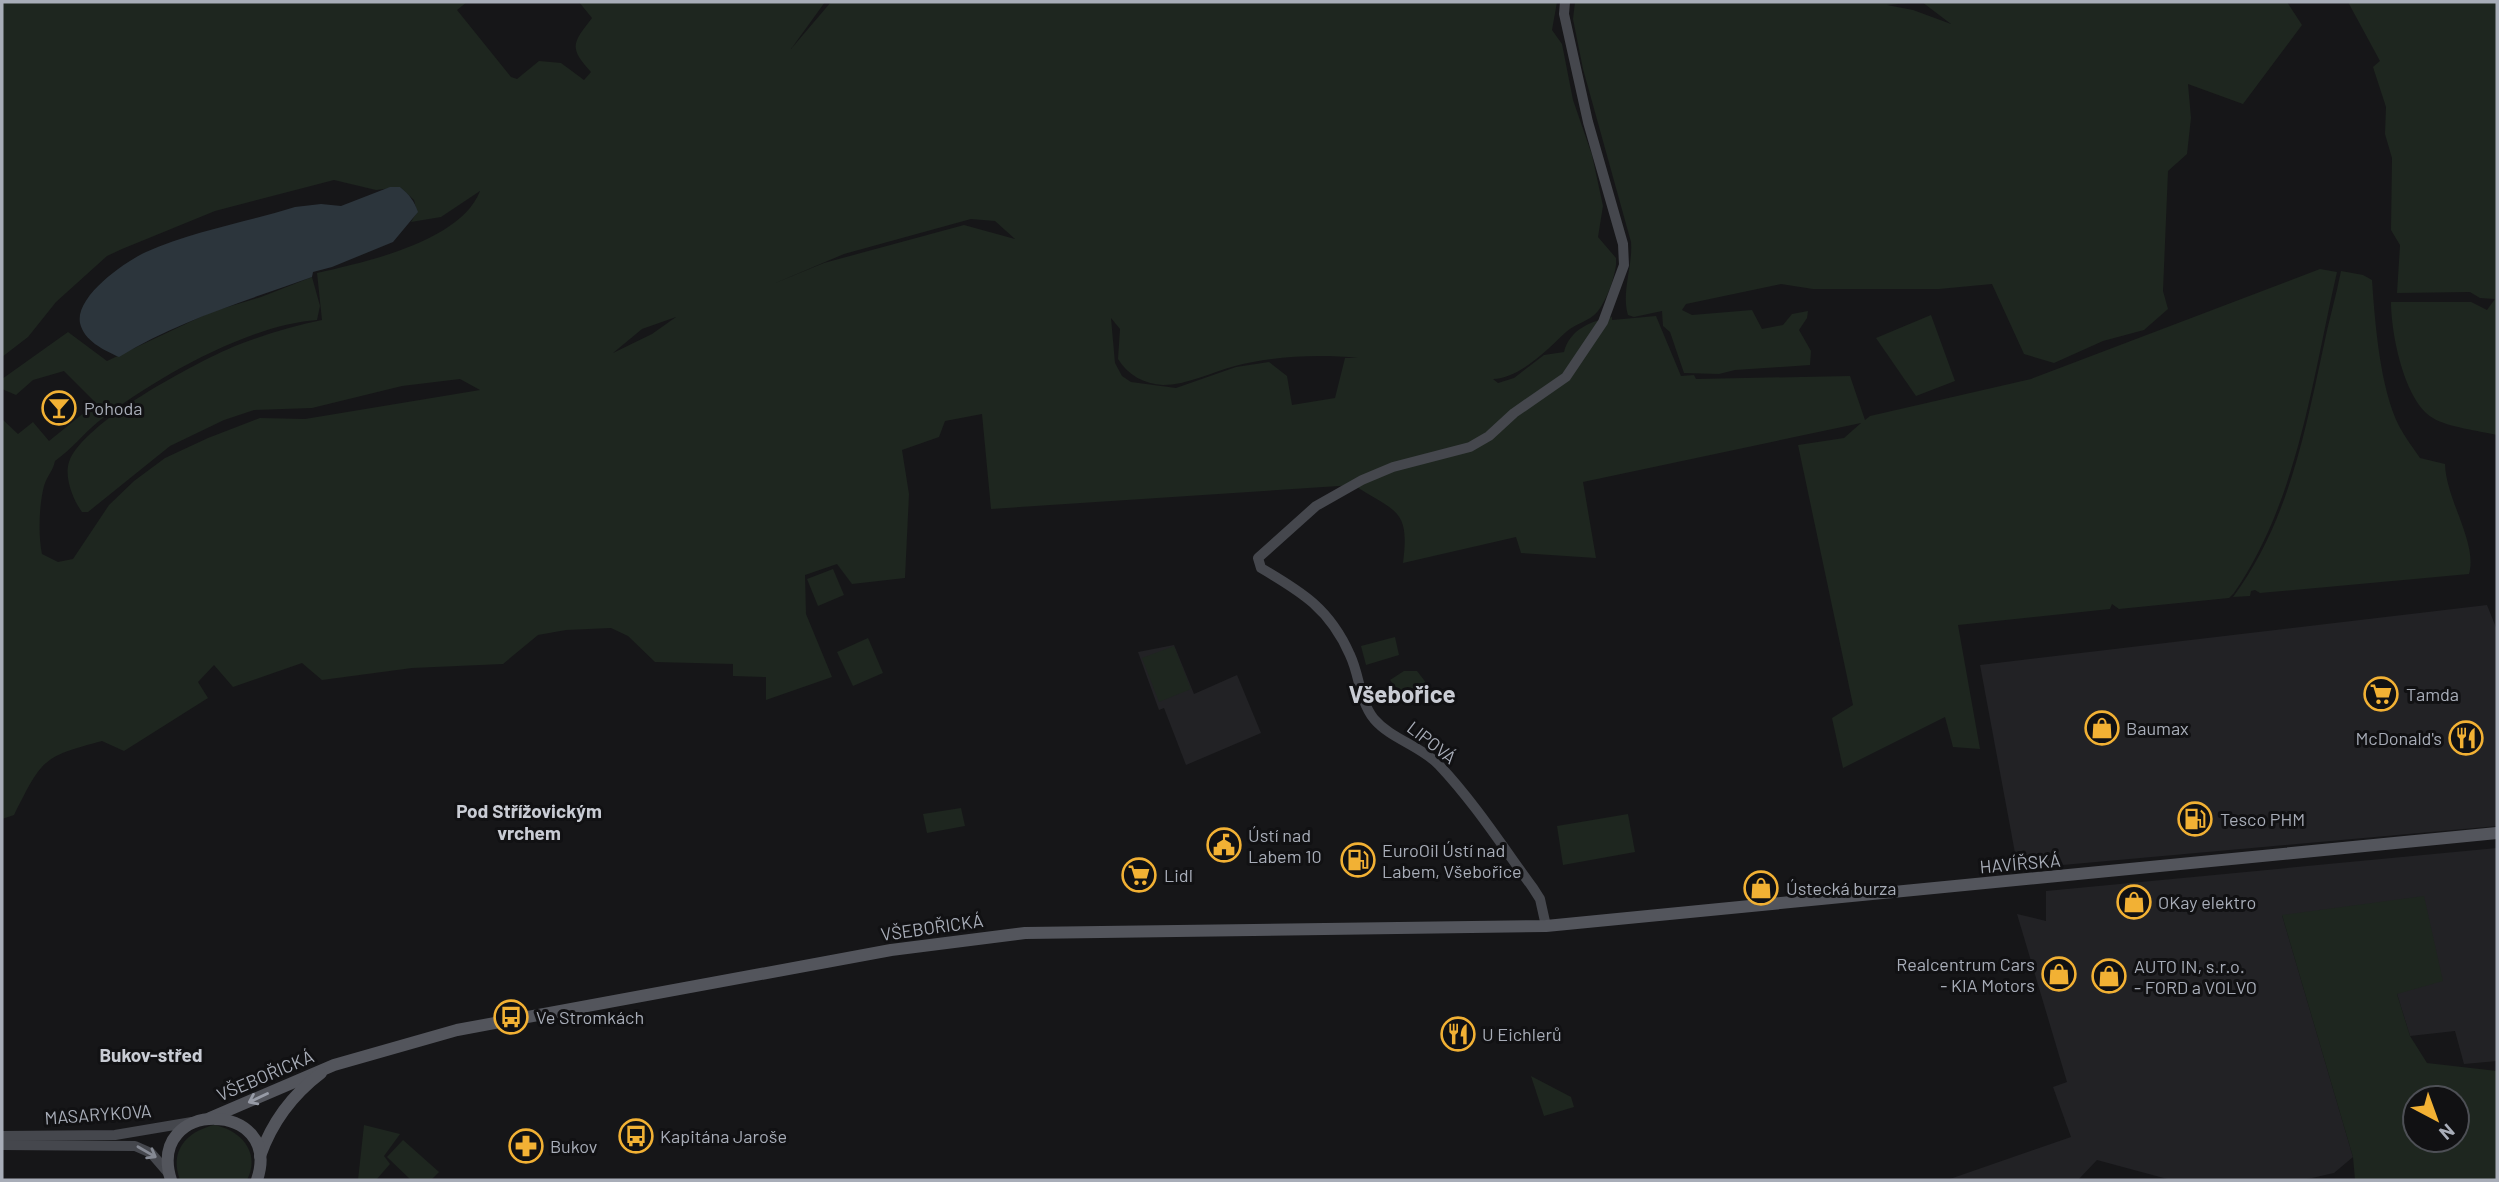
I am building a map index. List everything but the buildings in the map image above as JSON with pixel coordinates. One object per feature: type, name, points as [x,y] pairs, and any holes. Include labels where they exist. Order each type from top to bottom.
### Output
[{"type":"main road","name":"HAVÍŘSKÁ","points":[[1546,926],[2497,833]]},
{"type":"main road","name":"VŠEBOŘICKÁ","points":[[195,1121],[210,1118],[334,1065],[479,1025],[891,950],[980,937],[1025,933],[1546,926]]},
{"type":"main road","name":"VŠEBOŘICKÁ","points":[[257,1180],[260,1156],[284,1109],[303,1087],[334,1065]]},
{"type":"main road","points":[[210,1118],[230,1120],[245,1129],[255,1141],[260,1156]]},
{"type":"main road","points":[[170,1178],[168,1158],[172,1145],[182,1131],[195,1121]]},
{"type":"street","name":"LIPOVÁ","points":[[1546,926],[1540,900],[1533,888],[1457,787],[1437,763],[1381,726],[1367,710],[1351,656],[1325,612],[1302,592],[1261,568],[1260,555],[1317,506],[1378,471],[1470,447],[1489,436],[1514,413],[1566,377],[1604,322],[1624,265],[1623,244],[1588,122],[1564,14],[1565,2]]},
{"type":"street","name":"MASARYKOVA","points":[[2,1136],[115,1135],[195,1121]]},
{"type":"street","name":"MASARYKOVA","points":[[2,1145],[135,1146],[151,1153],[170,1178]]},
{"type":"shaded area","points":[[2,2],[467,2],[457,10],[511,77],[517,79],[539,61],[561,63],[584,80],[591,72],[579,57],[576,45],[577,39],[592,18],[579,2],[825,2],[791,49],[831,2],[1557,2],[1552,30],[1562,44],[1573,100],[1592,155],[1603,206],[1598,237],[1616,258],[1616,265],[1607,295],[1594,315],[1570,329],[1523,368],[1513,374],[1493,379],[1498,383],[1514,378],[1544,355],[1564,352],[1576,332],[1596,321],[1612,317],[1612,320],[1656,316],[1681,376],[1694,375],[1696,379],[1850,376],[1865,420],[1870,416],[2031,379],[2320,269],[2337,272],[2310,397],[2288,479],[2274,519],[2256,557],[2234,593],[2229,598],[2119,609],[2112,604],[2110,609],[1958,625],[1980,749],[1953,747],[1945,717],[1843,768],[1832,718],[1853,705],[1798,445],[1844,438],[1861,423],[1583,482],[1596,558],[1521,553],[1516,537],[1403,563],[1404,532],[1397,514],[1354,485],[991,509],[982,414],[945,421],[939,437],[902,450],[909,494],[905,578],[852,584],[837,564],[805,575],[806,614],[832,677],[766,700],[766,677],[733,676],[733,664],[655,662],[628,636],[611,628],[566,630],[538,635],[503,664],[412,668],[322,680],[302,663],[233,687],[214,665],[198,682],[208,698],[124,751],[102,741],[55,757],[38,772],[14,815],[2,819],[2,419],[18,434],[33,422],[49,441],[96,403],[64,371],[33,380],[16,395],[2,389],[2,379],[68,332],[107,361],[211,312],[261,297],[312,277],[320,306],[317,320],[261,332],[232,343],[174,372],[99,421],[55,461],[44,486],[41,502],[42,554],[58,562],[73,559],[109,505],[134,481],[165,458],[208,438],[260,418],[305,419],[480,390],[460,379],[402,386],[312,408],[254,410],[224,420],[170,446],[88,512],[82,512],[69,481],[69,462],[79,446],[117,412],[142,395],[235,346],[322,320],[317,273],[360,263],[410,247],[433,236],[470,208],[480,191],[441,217],[411,222],[417,212],[414,200],[400,187],[376,190],[334,180],[215,211],[107,256],[56,302],[28,337],[2,357]],"holes":[[[971,219],[995,221],[1015,239],[964,225],[824,263],[773,284],[844,254]],[[676,317],[652,334],[613,353],[642,329]],[[1111,318],[1120,329],[1118,359],[1122,365],[1143,381],[1156,384],[1181,383],[1235,366],[1265,360],[1312,356],[1358,358],[1345,358],[1335,398],[1292,405],[1287,376],[1269,362],[1236,367],[1176,388],[1131,382],[1122,376],[1115,363]]]},
{"type":"shaded area","points":[[1575,2],[1922,2],[2287,2],[2302,25],[2243,104],[2188,84],[2191,118],[2187,154],[2168,171],[2163,291],[2168,309],[2144,330],[2103,341],[2054,363],[2024,354],[1992,284],[1939,289],[1813,289],[1781,284],[1686,304],[1682,310],[1692,315],[1752,310],[1762,329],[1783,325],[1792,314],[1808,311],[1799,330],[1811,351],[1810,365],[1735,370],[1719,374],[1684,373],[1670,332],[1663,326],[1662,311],[1634,317],[1628,315],[1626,288],[1631,242],[1583,69],[1573,19]],"holes":[[[1922,2],[1951,24],[1913,10],[1887,5]]]},
{"type":"shaded area","points":[[2348,2],[2497,2],[2497,435],[2433,418],[2414,397],[2401,365],[2393,331],[2391,302],[2471,302],[2487,310],[2495,299],[2480,298],[2470,292],[2397,293],[2400,245],[2391,230],[2392,158],[2385,134],[2386,107],[2373,67],[2380,61]]},
{"type":"shaded area","points":[[390,187],[400,187],[411,198],[418,212],[393,242],[313,272],[312,277],[165,332],[119,357],[95,344],[82,329],[81,313],[93,291],[115,271],[146,252],[201,232],[295,207],[321,204],[341,206]]},
{"type":"shaded area","points":[[2341,271],[2363,275],[2372,280],[2387,393],[2401,430],[2420,458],[2445,464],[2450,492],[2466,535],[2471,562],[2469,574],[2260,593],[2255,590],[2251,591],[2250,596],[2233,597],[2267,540],[2291,479],[2309,415]]},
{"type":"shaded area","points":[[1931,315],[1955,381],[1916,396],[1876,338]]},
{"type":"shaded area","points":[[833,569],[844,595],[818,606],[807,579]]},
{"type":"shaded area","points":[[2487,605],[2497,630],[2497,826],[2018,869],[1980,665]]},
{"type":"shaded area","points":[[1395,637],[1399,655],[1366,665],[1361,646]]},
{"type":"shaded area","points":[[868,638],[883,673],[853,686],[837,652]]},
{"type":"shaded area","points":[[1174,645],[1194,694],[1237,675],[1261,733],[1186,765],[1164,708],[1159,710],[1138,652]]},
{"type":"shaded area","points":[[1174,646],[1191,689],[1159,702],[1142,658]]},
{"type":"shaded area","points":[[1404,671],[1417,671],[1427,684],[1429,691],[1420,702],[1409,703],[1390,680]]},
{"type":"shaded area","points":[[961,808],[965,826],[927,833],[923,814]]},
{"type":"shaded area","points":[[1628,814],[1635,852],[1563,865],[1557,826]]},
{"type":"shaded area","points":[[2497,848],[2497,1061],[2464,1064],[2455,1031],[2410,1036],[2397,994],[2282,915],[2353,1157],[2334,1173],[2303,1180],[2171,1180],[2097,1160],[2078,1180],[1947,1180],[2071,1137],[2053,1087],[2067,1082],[2017,914],[2046,921],[2046,891]]},
{"type":"shaded area","points":[[2424,896],[2443,981],[2397,994],[2410,1036],[2427,1063],[2497,1071],[2497,1180],[2355,1180],[2353,1157],[2282,915]]},
{"type":"shaded area","points":[[1531,1076],[1571,1097],[1574,1107],[1544,1116]]},
{"type":"shaded area","points":[[214,1125],[233,1132],[246,1144],[252,1161],[247,1180],[180,1180],[177,1160],[182,1144],[195,1132]]},
{"type":"shaded area","points":[[364,1125],[400,1134],[384,1156],[390,1164],[376,1180],[358,1180]]},
{"type":"shaded area","points":[[403,1140],[439,1172],[431,1180],[411,1180],[387,1157]]},
{"type":"place","name":"Pohoda","points":[[59,408]]},
{"type":"place","name":"Tamda","points":[[2381,694]]},
{"type":"place","name":"Baumax","points":[[2102,728]]},
{"type":"place","name":"McDonald's","points":[[2466,738]]},
{"type":"place","name":"Tesco PHM","points":[[2195,819]]},
{"type":"place","name":"Ústí nad Labem 10","points":[[1224,845]]},
{"type":"place","name":"EuroOil Ústí nad Labem, Všebořice","points":[[1358,860]]},
{"type":"place","name":"Lidl","points":[[1139,875]]},
{"type":"place","name":"Ústecká burza","points":[[1761,888]]},
{"type":"place","name":"OKay elektro","points":[[2134,902]]},
{"type":"place","name":"Realcentrum Cars - KIA Motors","points":[[2059,974]]},
{"type":"place","name":"AUTO IN, s.r.o. - FORD a VOLVO","points":[[2109,976]]},
{"type":"place","name":"Ve Stromkách","points":[[511,1017]]},
{"type":"place","name":"U Eichlerů","points":[[1458,1034]]},
{"type":"place","name":"Kapitána Jaroše","points":[[636,1136]]},
{"type":"place","name":"Bukov","points":[[526,1146]]},
{"type":"district","name":"Všebořice","points":[[1402,693]]},
{"type":"district","name":"Pod Střížovickým vrchem","points":[[529,821]]},
{"type":"district","name":"Bukov-střed","points":[[151,1054]]}]
